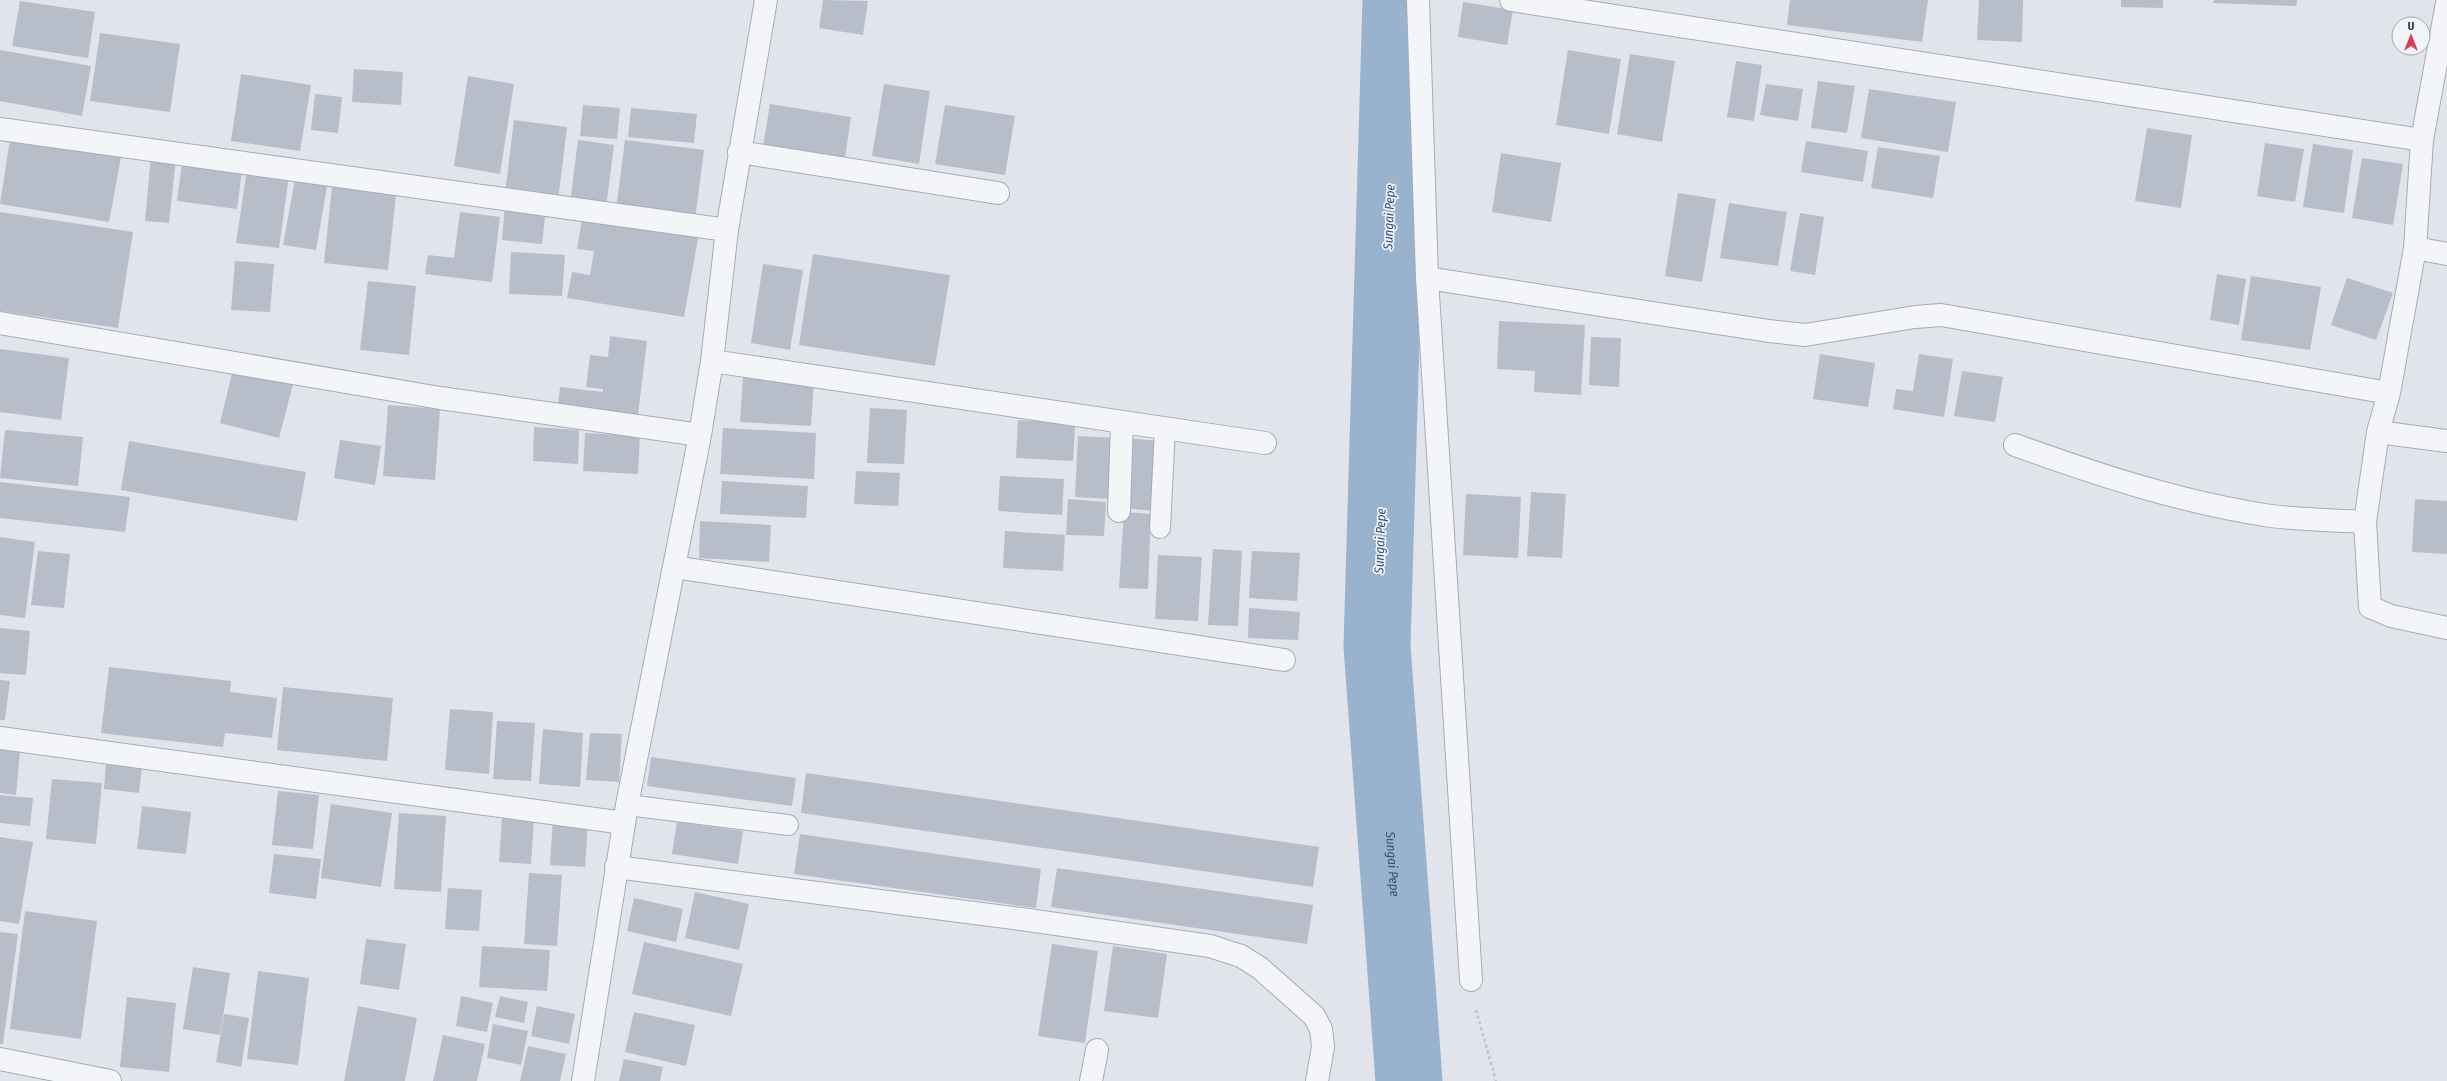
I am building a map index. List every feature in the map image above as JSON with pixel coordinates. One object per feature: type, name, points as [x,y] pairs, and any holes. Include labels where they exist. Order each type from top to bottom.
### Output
[{"type":"street","points":[[583,1081],[625,814],[700,435],[712,361],[727,230],[766,0]]},
{"type":"street","points":[[1418,0],[1427,278],[1471,980]]},
{"type":"street","points":[[1511,0],[2422,140]]},
{"type":"street","points":[[2447,3],[2422,140],[2415,248],[2389,393],[2378,432],[2365,522],[2370,606],[2391,616],[2447,628]]},
{"type":"street","points":[[0,128],[727,230]]},
{"type":"street","points":[[740,152],[998,193]]},
{"type":"street","points":[[2415,248],[2447,254]]},
{"type":"street","points":[[1427,278],[1769,331],[1805,335],[1915,317],[1942,315],[2389,393]]},
{"type":"street","points":[[0,323],[432,397],[700,435]]},
{"type":"street","points":[[712,361],[1266,443]]},
{"type":"street","points":[[1119,511],[1122,422]]},
{"type":"street","points":[[2378,432],[2447,441]]},
{"type":"street","points":[[2015,445],[2100,475],[2189,500],[2272,516],[2365,522]]},
{"type":"street","points":[[674,567],[1284,660]]},
{"type":"street","points":[[0,738],[625,814]]},
{"type":"street","points":[[616,867],[1021,919],[1210,946],[1241,956],[1260,968],[1314,1016],[1321,1029],[1323,1047],[1317,1081]]},
{"type":"street","points":[[1091,1081],[1097,1050]]},
{"type":"street","points":[[0,1059],[110,1081]]},
{"type":"lane","points":[[1160,528],[1165,428]]},
{"type":"lane","points":[[625,814],[788,825]]},
{"type":"path","points":[[1471,980],[1476,1010],[1496,1081]]},
{"type":"building","points":[[823,0],[868,1],[863,35],[819,28]]},
{"type":"building","points":[[1790,0],[1928,0],[1922,42],[1787,25]]},
{"type":"building","points":[[1979,0],[2023,0],[2022,42],[1977,40]]},
{"type":"building","points":[[2121,0],[2163,0],[2163,8],[2121,7]]},
{"type":"building","points":[[2214,0],[2297,0],[2296,6],[2213,3]]},
{"type":"building","points":[[20,1],[95,12],[88,58],[12,46]]},
{"type":"building","points":[[1463,2],[1513,10],[1507,45],[1458,37]]},
{"type":"building","points":[[100,33],[180,44],[170,112],[90,101]]},
{"type":"building","points":[[0,50],[91,66],[82,116],[0,101]]},
{"type":"building","points":[[1568,50],[1621,59],[1609,134],[1556,125]]},
{"type":"building","points":[[1630,54],[1675,61],[1662,142],[1617,134]]},
{"type":"building","points":[[1736,61],[1762,65],[1754,121],[1727,117]]},
{"type":"building","points":[[354,69],[403,72],[401,105],[352,102]]},
{"type":"building","points":[[241,74],[311,85],[300,151],[231,141]]},
{"type":"building","points":[[468,76],[514,84],[500,174],[454,166]]},
{"type":"building","points":[[1818,81],[1855,86],[1847,133],[1811,128]]},
{"type":"building","points":[[884,84],[930,91],[919,164],[872,156]]},
{"type":"building","points":[[1766,84],[1803,89],[1798,121],[1760,115]]},
{"type":"building","points":[[1869,89],[1956,102],[1948,152],[1861,138]]},
{"type":"building","points":[[315,94],[342,97],[338,133],[311,130]]},
{"type":"building","points":[[770,104],[851,117],[844,165],[762,153]]},
{"type":"building","points":[[583,105],[620,108],[617,139],[580,136]]},
{"type":"building","points":[[945,105],[1015,116],[1005,175],[935,164]]},
{"type":"building","points":[[631,108],[697,114],[694,143],[628,137]]},
{"type":"building","points":[[514,120],[567,127],[558,201],[505,194]]},
{"type":"building","points":[[2147,128],[2192,135],[2181,208],[2135,201]]},
{"type":"building","points":[[10,139],[121,157],[109,222],[0,204]]},
{"type":"building","points":[[578,140],[614,145],[606,207],[570,203]]},
{"type":"building","points":[[625,140],[704,150],[695,220],[616,210]]},
{"type":"building","points":[[1806,141],[1868,151],[1863,182],[1801,172]]},
{"type":"building","points":[[2265,143],[2304,149],[2295,202],[2257,196]]},
{"type":"building","points":[[2313,144],[2353,150],[2344,213],[2303,207]]},
{"type":"building","points":[[1878,147],[1940,156],[1933,198],[1871,188]]},
{"type":"building","points":[[1501,153],[1561,163],[1551,222],[1492,212]]},
{"type":"building","points":[[151,156],[176,158],[169,223],[145,221]]},
{"type":"building","points":[[2362,158],[2403,164],[2393,225],[2352,218]]},
{"type":"building","points":[[182,163],[242,171],[237,209],[177,201]]},
{"type":"building","points":[[247,170],[289,176],[279,248],[236,243]]},
{"type":"building","points":[[295,179],[327,186],[316,250],[283,245]]},
{"type":"building","points":[[332,187],[396,194],[388,270],[324,263]]},
{"type":"building","points":[[1678,193],[1716,199],[1702,282],[1665,276]]},
{"type":"building","points":[[1729,203],[1787,212],[1778,266],[1720,258]]},
{"type":"building","points":[[505,204],[546,208],[542,244],[502,240]]},
{"type":"building","points":[[0,212],[133,232],[118,328],[0,311]]},
{"type":"building","points":[[460,212],[500,217],[492,282],[425,274],[428,255],[454,258]]},
{"type":"building","points":[[1800,213],[1824,217],[1815,275],[1790,271]]},
{"type":"building","points":[[583,214],[699,233],[684,317],[567,298],[572,272],[590,275],[594,251],[577,249]]},
{"type":"building","points":[[511,252],[565,255],[562,296],[509,294]]},
{"type":"building","points":[[813,254],[950,275],[935,366],[799,345]]},
{"type":"building","points":[[235,261],[274,264],[270,312],[231,310]]},
{"type":"building","points":[[763,264],[803,270],[790,350],[751,343]]},
{"type":"building","points":[[2217,274],[2246,279],[2239,325],[2210,320]]},
{"type":"building","points":[[2251,276],[2321,287],[2310,350],[2241,340]]},
{"type":"building","points":[[2347,278],[2393,293],[2376,340],[2331,325]]},
{"type":"building","points":[[368,281],[416,286],[409,355],[360,350]]},
{"type":"building","points":[[1499,321],[1585,325],[1581,395],[1534,392],[1535,371],[1497,369]]},
{"type":"building","points":[[610,336],[647,341],[638,415],[558,406],[560,387],[603,392],[603,389],[586,387],[590,355],[608,357]]},
{"type":"building","points":[[1591,337],[1621,338],[1619,387],[1589,385]]},
{"type":"building","points":[[0,349],[69,358],[61,420],[0,412]]},
{"type":"building","points":[[1820,354],[1875,363],[1868,407],[1813,399]]},
{"type":"building","points":[[1919,354],[1953,359],[1944,417],[1893,409],[1896,389],[1913,391]]},
{"type":"building","points":[[233,369],[293,384],[279,438],[220,423]]},
{"type":"building","points":[[1962,371],[2003,377],[1995,422],[1954,416]]},
{"type":"building","points":[[743,377],[814,381],[811,426],[740,422]]},
{"type":"building","points":[[388,405],[440,409],[435,480],[383,476]]},
{"type":"building","points":[[870,408],[907,410],[904,464],[867,463]]},
{"type":"building","points":[[1018,420],[1075,423],[1073,461],[1016,458]]},
{"type":"building","points":[[534,427],[579,430],[578,464],[533,461]]},
{"type":"building","points":[[723,428],[816,433],[814,479],[720,474]]},
{"type":"building","points":[[5,430],[83,437],[78,486],[0,478]]},
{"type":"building","points":[[585,433],[640,436],[638,474],[583,471]]},
{"type":"building","points":[[1078,436],[1115,438],[1112,499],[1075,497]]},
{"type":"building","points":[[1126,438],[1158,441],[1154,511],[1122,508]]},
{"type":"building","points":[[340,440],[381,446],[375,485],[334,478]]},
{"type":"building","points":[[129,441],[306,472],[297,521],[121,490]]},
{"type":"building","points":[[856,471],[900,473],[898,506],[854,504]]},
{"type":"building","points":[[1000,476],[1064,479],[1062,515],[998,511]]},
{"type":"building","points":[[722,481],[808,486],[806,518],[720,514]]},
{"type":"building","points":[[0,482],[130,497],[125,532],[0,518]]},
{"type":"building","points":[[1531,492],[1566,494],[1562,558],[1527,556]]},
{"type":"building","points":[[1466,494],[1521,497],[1518,558],[1463,555]]},
{"type":"building","points":[[1068,499],[1106,502],[1104,536],[1066,535]]},
{"type":"building","points":[[2415,499],[2447,501],[2447,554],[2412,552]]},
{"type":"building","points":[[1124,512],[1151,514],[1148,589],[1119,588]]},
{"type":"building","points":[[700,521],[771,525],[769,562],[699,558]]},
{"type":"building","points":[[1005,531],[1065,535],[1063,571],[1003,568]]},
{"type":"building","points":[[0,537],[35,542],[25,618],[0,615]]},
{"type":"building","points":[[1213,549],[1242,551],[1238,626],[1208,625]]},
{"type":"building","points":[[38,551],[70,554],[64,608],[31,605]]},
{"type":"building","points":[[1252,551],[1300,553],[1297,601],[1249,598]]},
{"type":"building","points":[[1158,555],[1202,557],[1198,621],[1155,619]]},
{"type":"building","points":[[1249,608],[1300,612],[1298,640],[1248,638]]},
{"type":"building","points":[[0,628],[30,631],[26,675],[0,673]]},
{"type":"building","points":[[109,667],[231,681],[230,692],[277,698],[272,738],[225,733],[223,747],[101,733]]},
{"type":"building","points":[[0,680],[10,681],[5,720],[0,720]]},
{"type":"building","points":[[283,687],[393,698],[387,761],[277,750]]},
{"type":"building","points":[[450,709],[493,712],[489,774],[445,770]]},
{"type":"building","points":[[497,721],[535,723],[531,781],[493,779]]},
{"type":"building","points":[[543,729],[583,733],[580,787],[539,784]]},
{"type":"building","points":[[590,733],[622,734],[619,782],[586,780]]},
{"type":"building","points":[[0,749],[20,751],[16,795],[0,793]]},
{"type":"building","points":[[651,757],[796,778],[792,806],[647,786]]},
{"type":"building","points":[[106,762],[142,766],[139,793],[104,789]]},
{"type":"building","points":[[806,773],[1319,847],[1313,887],[801,813]]},
{"type":"building","points":[[52,779],[102,783],[96,844],[46,839]]},
{"type":"building","points":[[278,791],[319,795],[313,849],[272,845]]},
{"type":"building","points":[[0,795],[33,798],[30,826],[0,823]]},
{"type":"building","points":[[331,804],[392,813],[381,887],[321,878]]},
{"type":"building","points":[[142,806],[191,812],[186,854],[137,849]]},
{"type":"building","points":[[399,813],[446,816],[441,892],[394,889]]},
{"type":"building","points":[[502,818],[534,819],[531,864],[499,862]]},
{"type":"building","points":[[553,819],[588,821],[585,867],[550,865]]},
{"type":"building","points":[[677,822],[743,831],[738,864],[672,854]]},
{"type":"building","points":[[800,834],[1041,869],[1036,908],[794,874]]},
{"type":"building","points":[[0,837],[33,842],[19,924],[0,921]]},
{"type":"building","points":[[274,854],[321,859],[316,899],[269,893]]},
{"type":"building","points":[[1057,868],[1313,905],[1307,944],[1051,907]]},
{"type":"building","points":[[529,873],[562,875],[557,946],[524,944]]},
{"type":"building","points":[[448,888],[482,890],[479,931],[445,929]]},
{"type":"building","points":[[695,892],[749,904],[739,950],[685,938]]},
{"type":"building","points":[[634,898],[683,909],[676,942],[627,931]]},
{"type":"building","points":[[25,911],[97,921],[81,1039],[10,1029]]},
{"type":"building","points":[[0,932],[18,934],[3,1044],[0,1044]]},
{"type":"building","points":[[366,939],[406,944],[399,990],[360,984]]},
{"type":"building","points":[[644,942],[743,964],[731,1016],[632,994]]},
{"type":"building","points":[[1052,944],[1098,951],[1085,1043],[1038,1036]]},
{"type":"building","points":[[482,946],[550,950],[547,991],[479,987]]},
{"type":"building","points":[[1113,946],[1167,954],[1158,1018],[1104,1011]]},
{"type":"building","points":[[193,967],[230,973],[220,1035],[183,1029]]},
{"type":"building","points":[[258,971],[309,978],[298,1065],[247,1059]]},
{"type":"building","points":[[461,996],[493,1003],[487,1032],[456,1026]]},
{"type":"building","points":[[500,996],[528,1002],[524,1023],[495,1017]]},
{"type":"building","points":[[127,997],[176,1003],[169,1072],[120,1067]]},
{"type":"building","points":[[358,1006],[417,1018],[405,1081],[344,1081]]},
{"type":"building","points":[[537,1006],[575,1014],[569,1044],[531,1036]]},
{"type":"building","points":[[634,1012],[695,1025],[686,1066],[625,1052]]},
{"type":"building","points":[[224,1014],[249,1018],[241,1067],[216,1062]]},
{"type":"building","points":[[493,1024],[528,1031],[521,1065],[487,1058]]},
{"type":"building","points":[[443,1035],[485,1044],[477,1081],[433,1081]]},
{"type":"building","points":[[528,1046],[566,1054],[560,1081],[520,1081]]},
{"type":"building","points":[[624,1059],[663,1067],[660,1081],[619,1081]]},
{"type":"waterway","name":"Sungai Pepe","points":[[1396,0],[1377,646],[1409,1081]]}]
